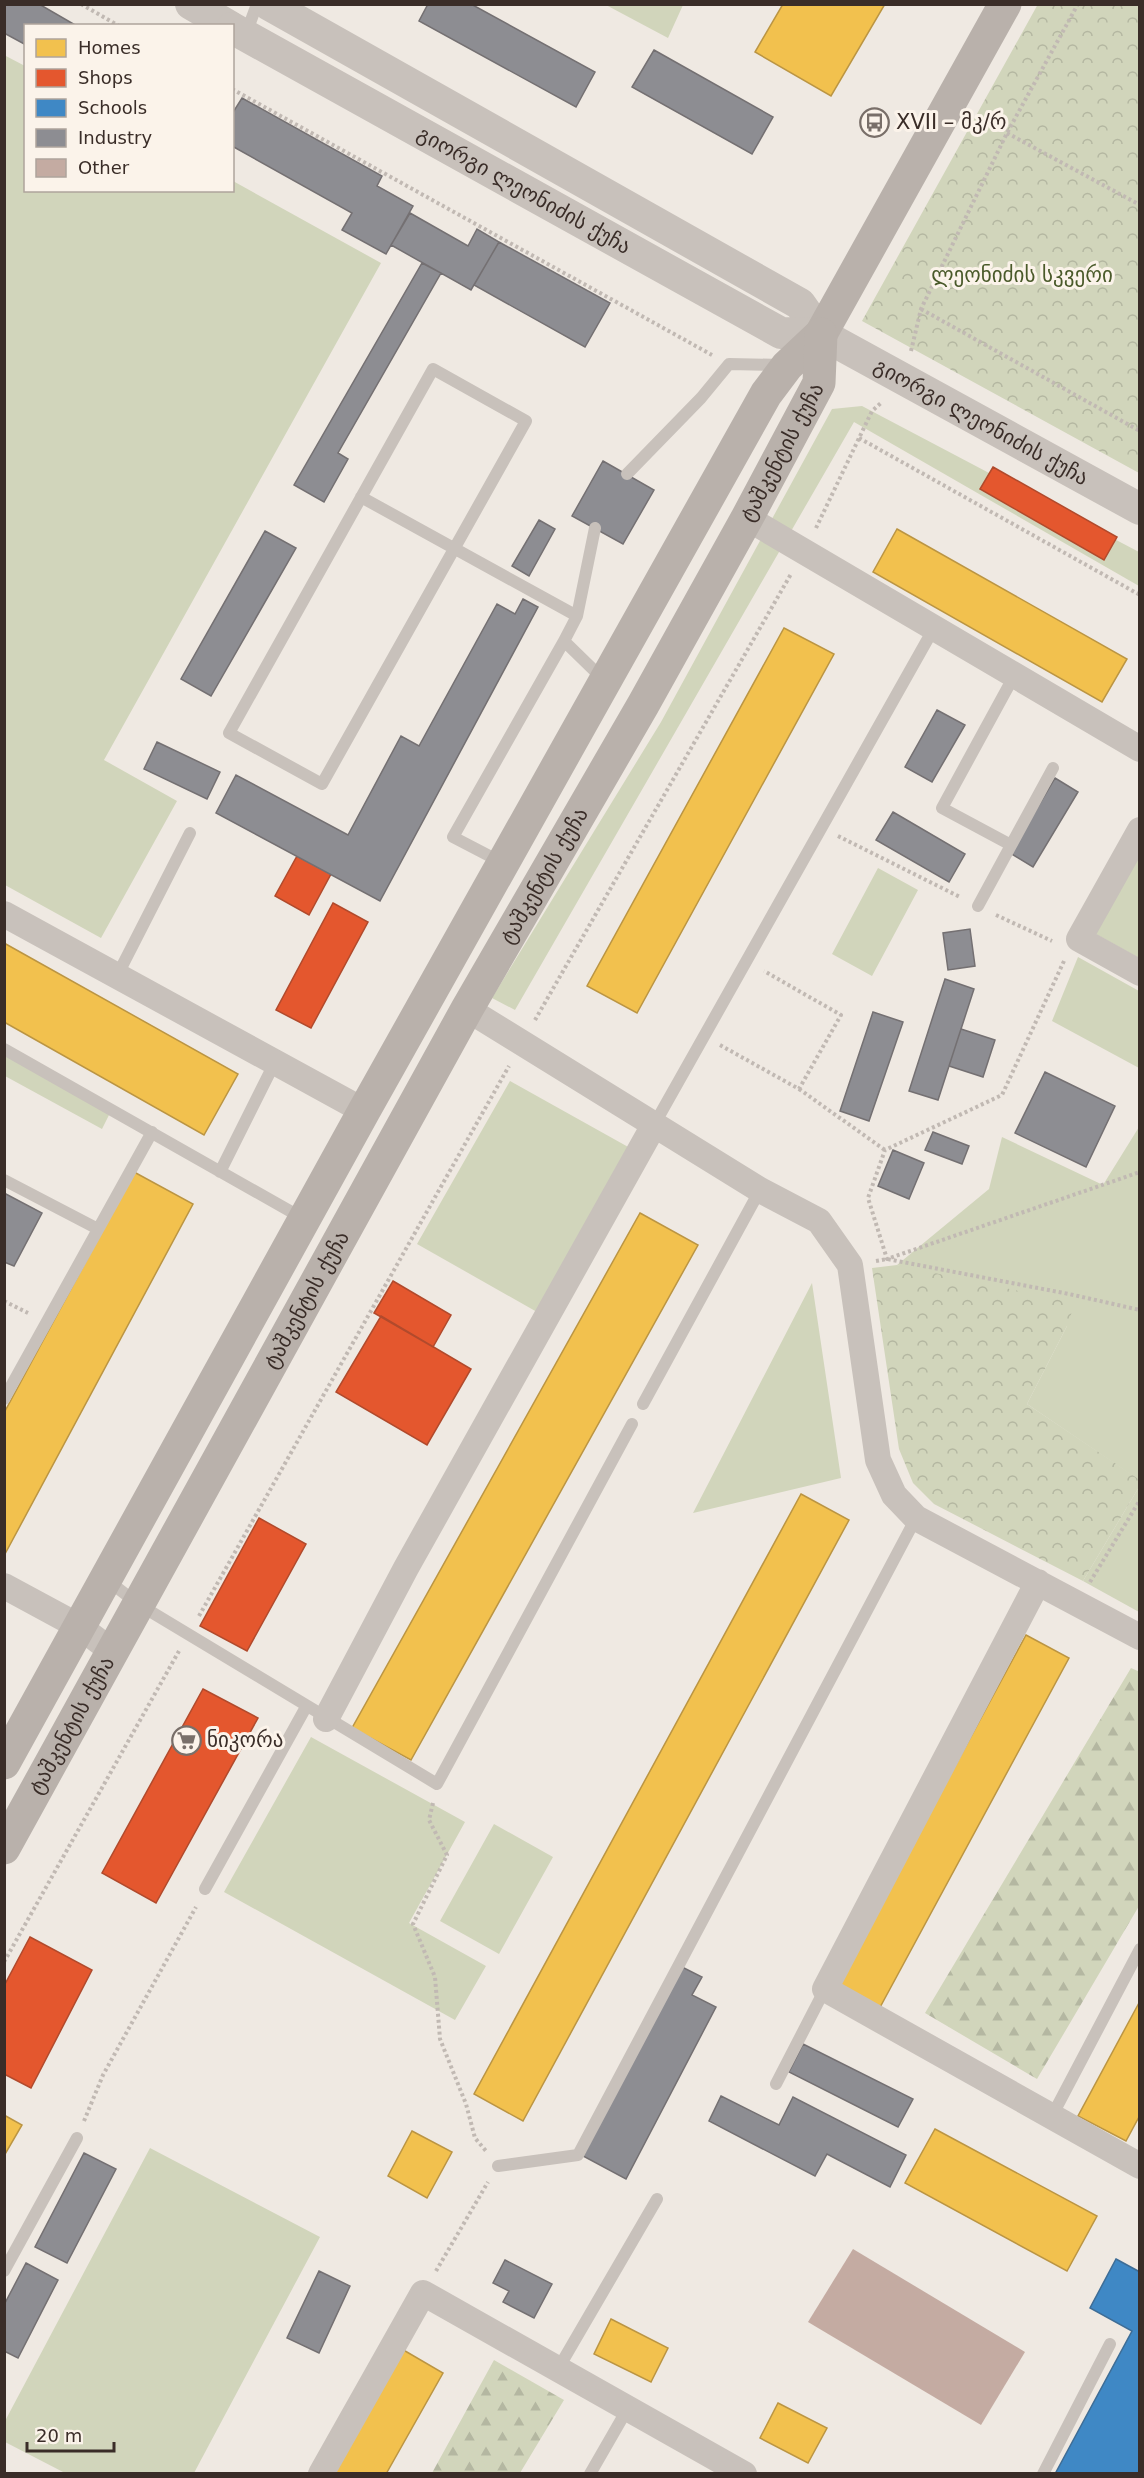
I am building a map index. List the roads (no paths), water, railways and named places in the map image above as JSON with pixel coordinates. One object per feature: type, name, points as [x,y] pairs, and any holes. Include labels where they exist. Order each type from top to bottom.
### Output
[{"type":"main road","points":[[821,334],[1005,4]]},
{"type":"main road","name":"ტაშკენტის ქუჩა","points":[[4,1763],[364,1111],[766,394],[787,366],[821,334]]},
{"type":"main road","name":"ტაშკენტის ქუჩა","points":[[4,1848],[467,1009],[643,705],[747,518],[819,383],[821,334]]},
{"type":"street","name":"გიორგი ლეონიძის ქუჩა","points":[[191,4],[227,24]]},
{"type":"street","name":"გიორგი ლეონიძის ქუჩა","points":[[268,4],[800,304],[821,334],[1140,509]]},
{"type":"street","name":"გიორგი ლეონიძის ქუჩა","points":[[236,29],[782,333],[821,334]]},
{"type":"street","points":[[747,518],[1140,749]]},
{"type":"street","points":[[1140,830],[1074,944],[1140,973]]},
{"type":"street","points":[[4,914],[364,1111]]},
{"type":"street","points":[[467,1009],[760,1190],[819,1221],[850,1264],[878,1460],[894,1495],[916,1518],[1140,1637]]},
{"type":"street","points":[[316,1713],[406,1568],[654,1125]]},
{"type":"street","points":[[1038,1582],[825,1989],[1140,2166]]},
{"type":"street","points":[[4,1586],[80,1627],[114,1652]]},
{"type":"street","points":[[321,2474],[423,2293],[744,2474]]},
{"type":"lane","points":[[236,29],[257,4]]},
{"type":"lane","points":[[627,474],[701,398],[729,364],[787,366]]},
{"type":"lane","points":[[433,369],[526,421],[322,784],[229,733],[361,496],[433,369]]},
{"type":"lane","points":[[361,496],[577,616]]},
{"type":"lane","points":[[503,863],[453,837],[577,616],[595,528]]},
{"type":"lane","points":[[654,1125],[934,628]]},
{"type":"lane","points":[[564,641],[606,681]]},
{"type":"lane","points":[[1011,845],[942,808],[1014,676]]},
{"type":"lane","points":[[978,906],[1053,768]]},
{"type":"lane","points":[[117,976],[190,833]]},
{"type":"lane","points":[[4,1049],[304,1219]]},
{"type":"lane","points":[[220,1172],[275,1062]]},
{"type":"lane","points":[[4,1399],[152,1132]]},
{"type":"lane","points":[[4,1180],[98,1229]]},
{"type":"lane","points":[[643,1404],[760,1190]]},
{"type":"lane","points":[[106,1579],[138,1604],[437,1784],[632,1424]]},
{"type":"lane","points":[[498,2166],[578,2155],[916,1518]]},
{"type":"lane","points":[[205,1889],[316,1713]]},
{"type":"lane","points":[[1052,2116],[1140,1949]]},
{"type":"lane","points":[[776,2084],[825,1989]]},
{"type":"lane","points":[[4,2271],[77,2138]]},
{"type":"lane","points":[[558,2369],[657,2199]]},
{"type":"lane","points":[[1043,2474],[1110,2344]]},
{"type":"lane","points":[[590,2474],[628,2409]]},
{"type":"place","name":"XVII – მკ/რ","points":[[875,122]]},
{"type":"place","name":"ნიკორა","points":[[186,1740]]},
{"type":"park label","name":"ლეონიძის სკვერი","points":[[1022,275]]}]
